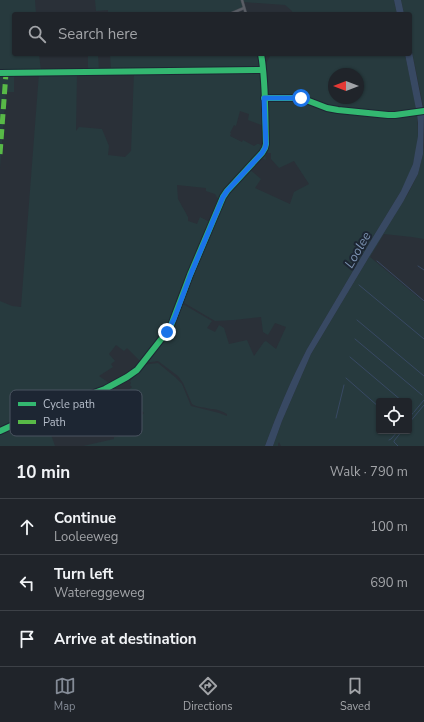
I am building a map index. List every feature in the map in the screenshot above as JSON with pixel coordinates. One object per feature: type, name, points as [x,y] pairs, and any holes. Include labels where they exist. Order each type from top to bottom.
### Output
[{"type":"street","points":[[242,0],[245,12]]},
{"type":"street","points":[[235,12],[244,8]]},
{"type":"street","points":[[102,390],[127,377],[136,370],[170,328],[223,197],[265,148],[261,56]]},
{"type":"street","points":[[0,73],[263,70]]},
{"type":"street","points":[[264,98],[301,98],[327,108],[396,116],[424,111]]},
{"type":"street","points":[[0,431],[10,426]]},
{"type":"green space","points":[[0,0],[35,0],[36,12],[12,12],[12,56],[39,56],[41,71],[0,71]]},
{"type":"green space","points":[[95,0],[241,0],[244,7],[233,12],[96,11]]},
{"type":"green space","points":[[243,0],[394,0],[397,12],[292,12],[285,5],[244,2]]},
{"type":"green space","points":[[401,0],[424,0],[424,110],[412,52],[412,12],[404,12]]},
{"type":"green space","points":[[88,56],[98,56],[99,70],[88,70]]},
{"type":"green space","points":[[110,56],[259,56],[262,67],[261,69],[242,70],[111,70]]},
{"type":"green space","points":[[270,56],[405,56],[417,111],[391,114],[325,106],[302,96],[267,97],[264,66],[267,65]]},
{"type":"green space","points":[[134,72],[262,73],[264,126],[248,120],[249,114],[240,111],[236,126],[234,125],[230,136],[242,142],[243,140],[254,146],[259,144],[263,147],[224,191],[219,201],[215,194],[206,191],[206,188],[177,185],[178,199],[188,217],[188,221],[197,224],[200,217],[210,222],[171,321],[165,332],[141,362],[127,348],[124,351],[116,345],[109,354],[115,361],[111,364],[113,367],[99,376],[112,385],[99,390],[10,390],[10,424],[0,430],[0,301],[12,306],[21,307],[39,73],[77,73],[76,131],[79,127],[102,129],[109,146],[108,155],[125,157],[131,151]]},
{"type":"green space","points":[[0,73],[14,73],[14,92],[6,92],[0,168]]},
{"type":"green space","points":[[299,99],[328,109],[366,115],[396,117],[417,114],[417,147],[413,164],[406,182],[307,349],[284,397],[265,446],[83,446],[114,439],[114,437],[119,436],[142,436],[142,415],[144,413],[142,411],[142,390],[129,390],[132,387],[130,385],[130,381],[135,376],[134,373],[142,365],[158,363],[175,377],[182,384],[191,406],[227,416],[227,414],[219,410],[199,407],[192,404],[183,383],[178,376],[158,361],[144,363],[169,332],[181,303],[212,321],[207,328],[215,332],[219,325],[224,328],[229,344],[247,340],[254,356],[266,341],[276,349],[286,327],[275,323],[268,335],[263,332],[261,317],[215,321],[181,301],[221,204],[226,195],[248,168],[261,179],[255,188],[290,204],[294,192],[309,184],[294,161],[279,168],[271,159],[271,153],[265,151],[266,160],[259,157],[265,149],[266,100]]},
{"type":"green space","points":[[424,145],[424,239],[384,234],[370,257],[424,302],[424,446],[281,446],[279,442],[278,446],[273,446],[282,421],[311,354],[409,192],[418,174]]},
{"type":"green space","points":[[10,427],[10,436],[51,436],[55,446],[0,446],[0,432]]},
{"type":"water","points":[[394,0],[401,0],[404,12],[397,12]]},
{"type":"water","points":[[412,52],[424,114],[423,154],[418,174],[403,202],[311,354],[282,421],[273,446],[265,446],[284,397],[307,349],[401,191],[413,164],[418,136],[417,114],[405,56],[412,56]]},
{"type":"waterway","points":[[377,261],[424,301]]},
{"type":"waterway","points":[[418,266],[424,270]]},
{"type":"waterway","points":[[359,285],[424,339]]},
{"type":"waterway","points":[[357,320],[424,376]]},
{"type":"waterway","points":[[355,339],[422,395]]},
{"type":"waterway","points":[[350,357],[398,398]]},
{"type":"waterway","points":[[346,378],[376,404]]},
{"type":"waterway","points":[[336,418],[344,385]]},
{"type":"waterway","points":[[414,412],[424,400]]},
{"type":"waterway","points":[[412,419],[424,405]]},
{"type":"waterway","points":[[389,440],[395,434]]},
{"type":"waterway","points":[[398,446],[394,441],[400,434]]},
{"type":"marked path","points":[[0,154],[6,73]]},
{"type":"cycle path","points":[[102,390],[137,370],[170,328],[190,275],[223,197],[265,148],[265,87],[261,56]]},
{"type":"cycle path","points":[[0,73],[263,70]]},
{"type":"cycle path","points":[[264,98],[301,98],[327,108],[388,115],[424,111]]},
{"type":"cycle path","points":[[0,431],[10,426]]},
{"type":"route","points":[[167,332],[174,319],[223,197],[265,148],[264,98],[301,98]]},
{"type":"water label","name":"Loolee","points":[[358,250]]}]
